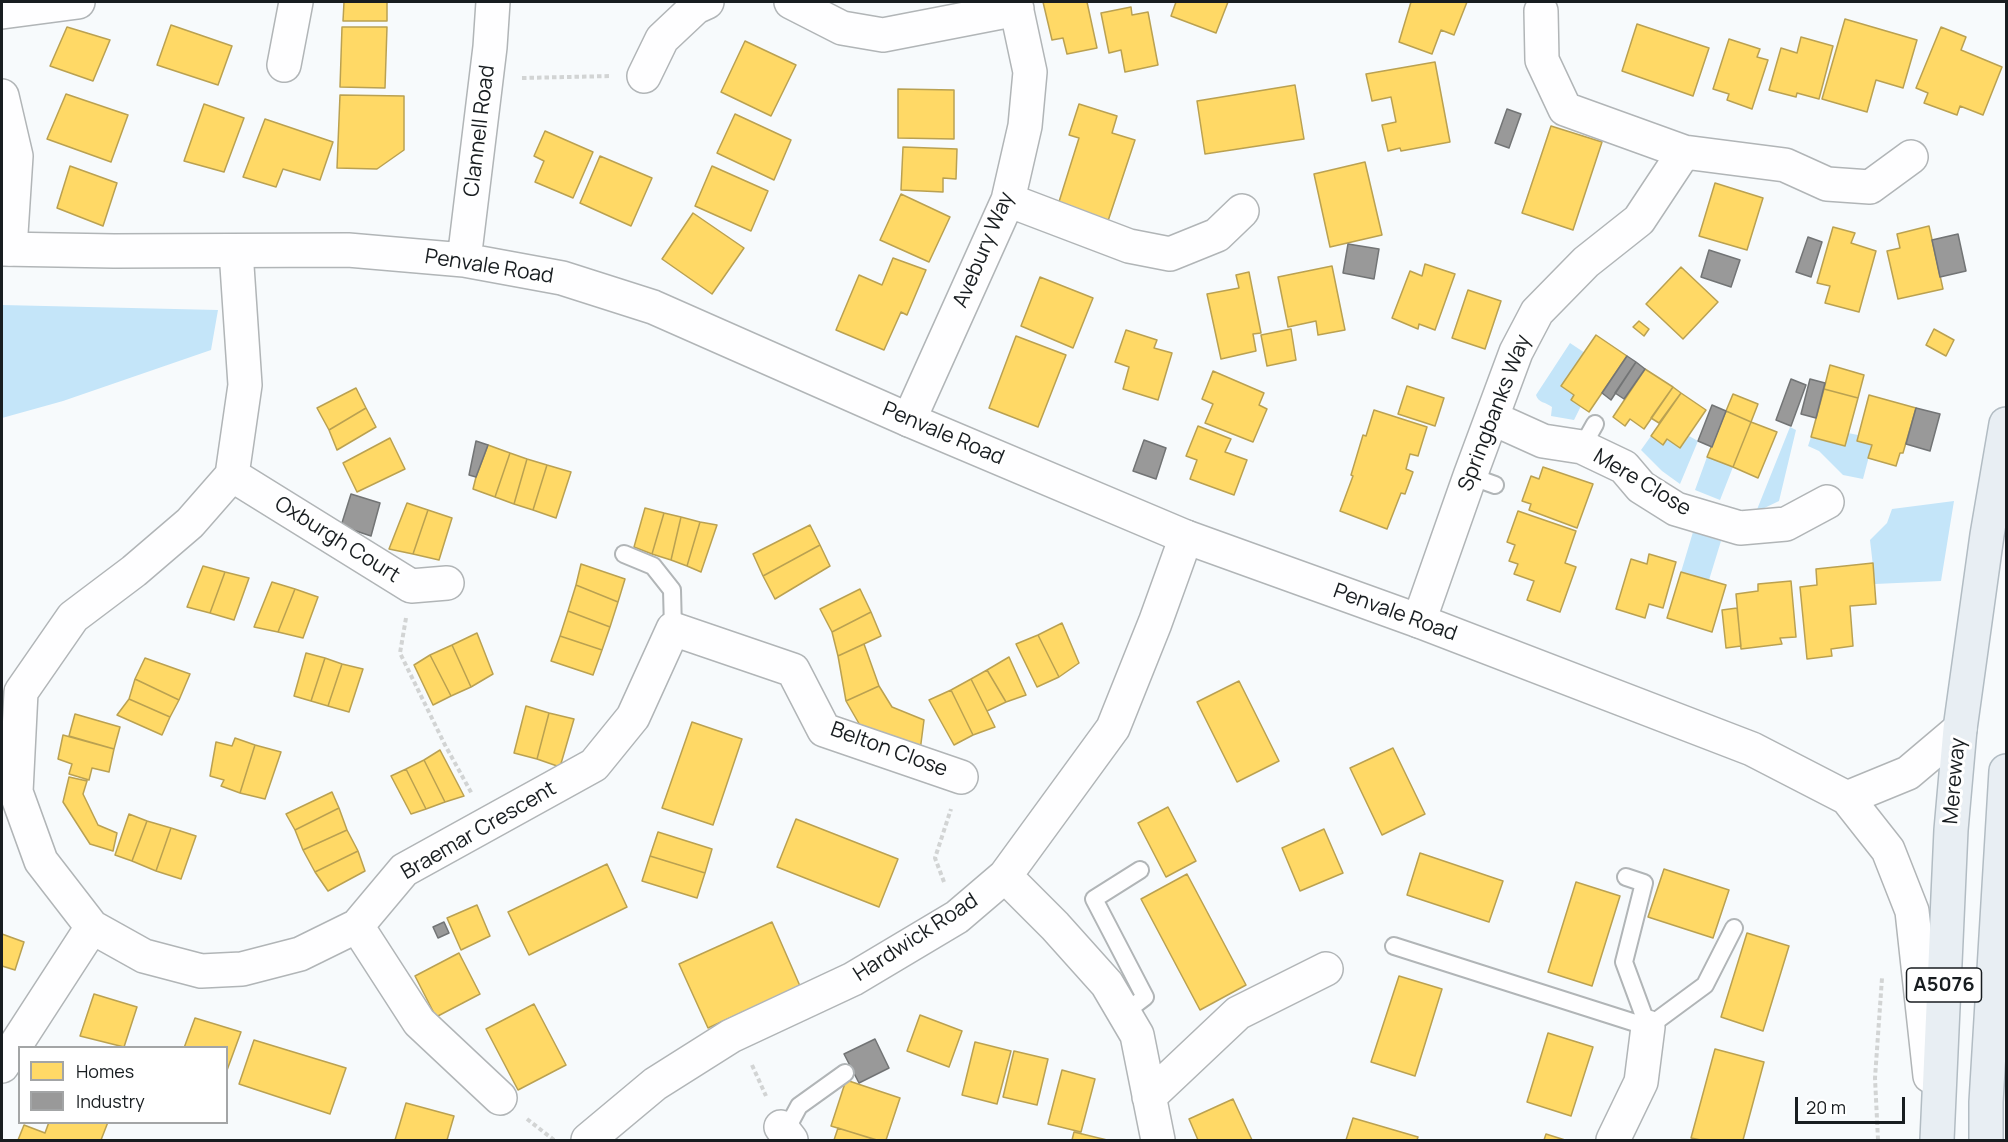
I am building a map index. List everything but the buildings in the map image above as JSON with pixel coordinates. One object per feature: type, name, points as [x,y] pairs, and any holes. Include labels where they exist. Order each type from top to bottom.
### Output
[{"type":"highway","name":"Mereway","points":[[1937,1139],[1951,830],[1960,729],[1987,536],[2007,424]]},
{"type":"highway","name":"A5076","points":[[1986,1140],[1987,1090],[2007,771]]},
{"type":"street","points":[[2,12],[78,2]]},
{"type":"street","points":[[284,65],[296,2]]},
{"type":"street","name":"Clannell Road","points":[[464,260],[487,78],[493,2]]},
{"type":"street","points":[[644,76],[663,39],[696,7],[707,2]]},
{"type":"street","points":[[791,2],[842,28],[883,35],[1016,5]]},
{"type":"street","name":"Avebury Way","points":[[909,420],[1008,200],[1025,126],[1030,72],[1016,5]]},
{"type":"street","points":[[1541,11],[1542,60],[1565,109],[1684,152],[1785,165],[1827,184],[1870,187],[1911,157]]},
{"type":"street","points":[[2,96],[16,156],[6,249]]},
{"type":"street","name":"Springbanks Way","points":[[1419,621],[1482,481],[1492,418],[1516,352],[1537,312],[1586,262],[1639,220],[1684,152]]},
{"type":"street","points":[[1008,200],[1129,246],[1170,254],[1217,235],[1242,211]]},
{"type":"street","name":"Penvale Road","points":[[6,249],[348,250],[464,260],[562,278],[653,307],[909,420],[1186,537],[1419,621],[1752,749],[1847,798]]},
{"type":"street","points":[[232,475],[245,385],[236,250]]},
{"type":"street","name":"Mere Close","points":[[1492,418],[1543,441],[1588,436],[1641,487],[1676,509],[1786,524],[1827,502]]},
{"type":"street","name":"Oxburgh Court","points":[[232,475],[411,586],[447,583]]},
{"type":"street","name":"Braemar Crescent","points":[[232,475],[190,524],[134,571],[73,617],[11,689],[16,792],[41,861],[92,927],[144,956],[201,971],[242,969],[300,954],[357,926],[404,870],[594,765],[633,717],[673,629]]},
{"type":"street","name":"Hardwick Road","points":[[588,1140],[655,1084],[737,1034],[853,979],[957,917],[1005,876],[1113,728],[1186,537]]},
{"type":"street","name":"Belton Close","points":[[673,629],[793,670],[824,730],[961,777]]},
{"type":"street","points":[[1937,1139],[1912,911],[1888,850],[1847,798],[1908,773],[1960,729]]},
{"type":"street","points":[[1005,876],[1055,926],[1107,984],[1137,1035],[1158,1140]]},
{"type":"street","points":[[357,926],[419,1022],[500,1098]]},
{"type":"street","points":[[2,1066],[92,927]]},
{"type":"street","points":[[1149,1097],[1238,1013],[1326,969]]},
{"type":"street","points":[[1613,1140],[1641,1082],[1648,1027]]},
{"type":"lane","points":[[624,554],[653,566],[672,590],[673,629]]},
{"type":"lane","points":[[1124,1013],[1144,997],[1094,900],[1140,870]]},
{"type":"lane","points":[[1626,877],[1644,883],[1624,962],[1648,1027]]},
{"type":"lane","points":[[1648,1027],[1705,985],[1734,928]]},
{"type":"lane","points":[[1394,946],[1648,1027]]},
{"type":"lane","points":[[786,1133],[799,1106],[845,1073]]},
{"type":"path","points":[[487,78],[644,76]]},
{"type":"path","points":[[411,586],[400,653],[445,745],[489,823]]},
{"type":"path","name":"Belton Close","points":[[957,917],[935,858],[961,777]]},
{"type":"path","points":[[1878,1140],[1875,1078],[1882,972]]},
{"type":"path","points":[[737,1034],[786,1133]]},
{"type":"shaded area","points":[[2,305],[218,310],[211,350],[63,401],[2,418]]},
{"type":"shaded area","points":[[1570,343],[1585,353],[1561,386],[1574,395],[1581,406],[1574,420],[1551,416],[1552,407],[1540,401],[1536,395]]},
{"type":"shaded area","points":[[1790,427],[1796,430],[1779,501],[1756,512]]},
{"type":"shaded area","points":[[1848,433],[1858,435],[1857,441],[1872,445],[1863,479],[1843,475],[1819,451],[1808,446],[1811,437],[1844,446]]},
{"type":"shaded area","points":[[1651,436],[1663,445],[1667,439],[1680,448],[1689,436],[1698,441],[1680,484],[1662,471],[1641,450]]},
{"type":"shaded area","points":[[1707,457],[1733,467],[1720,500],[1695,490]]},
{"type":"shaded area","points":[[1954,501],[1941,581],[1875,584],[1870,540],[1887,523],[1892,509]]},
{"type":"shaded area","points":[[1693,532],[1721,541],[1709,580],[1681,572]]}]
